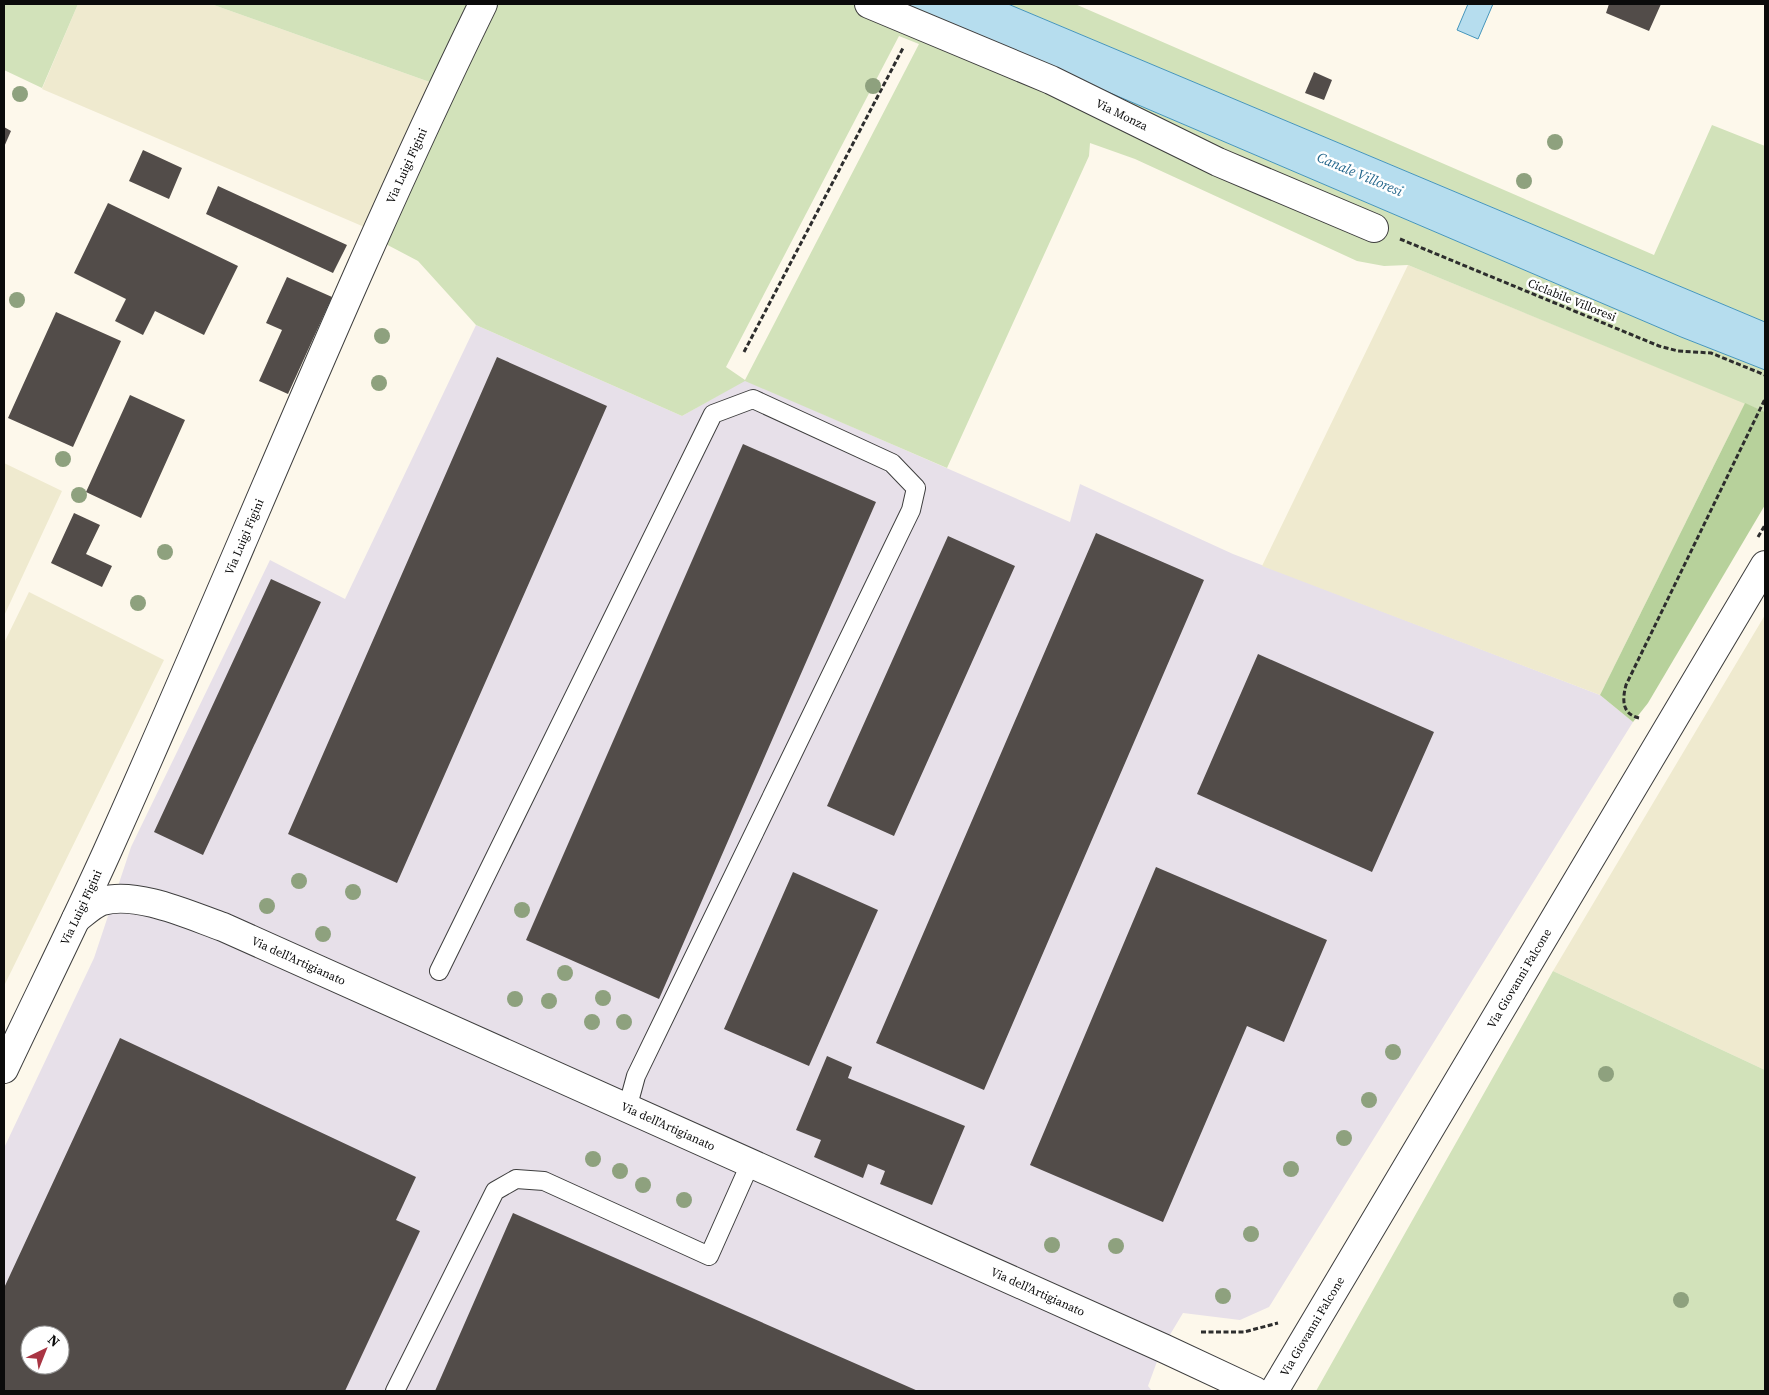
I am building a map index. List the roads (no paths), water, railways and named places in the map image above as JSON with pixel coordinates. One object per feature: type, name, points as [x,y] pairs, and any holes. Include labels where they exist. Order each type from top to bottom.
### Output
[{"type":"street","name":"Via Luigi Figini","points":[[4,1070],[107,851],[366,254],[420,134],[483,4]]},
{"type":"street","name":"Via Monza","points":[[869,4],[1050,80],[1218,162],[1374,228]]},
{"type":"street","name":"Via Giovanni Falcone","points":[[1274,1391],[1765,565]]},
{"type":"street","name":"Via dell'Artigianato","points":[[76,918],[100,901],[124,898],[172,908],[223,927],[1255,1391]]},
{"type":"lane","points":[[439,971],[713,414],[753,399],[892,463],[916,488],[911,510],[636,1076],[627,1109]]},
{"type":"lane","points":[[395,1391],[495,1191],[516,1179],[544,1181],[709,1256],[750,1164]]},
{"type":"water","name":"Canale Villoresi","points":[[902,4],[1008,4],[1765,322],[1765,370],[1681,337]]},
{"type":"water","points":[[1468,4],[1493,4],[1478,39],[1457,30]]}]
